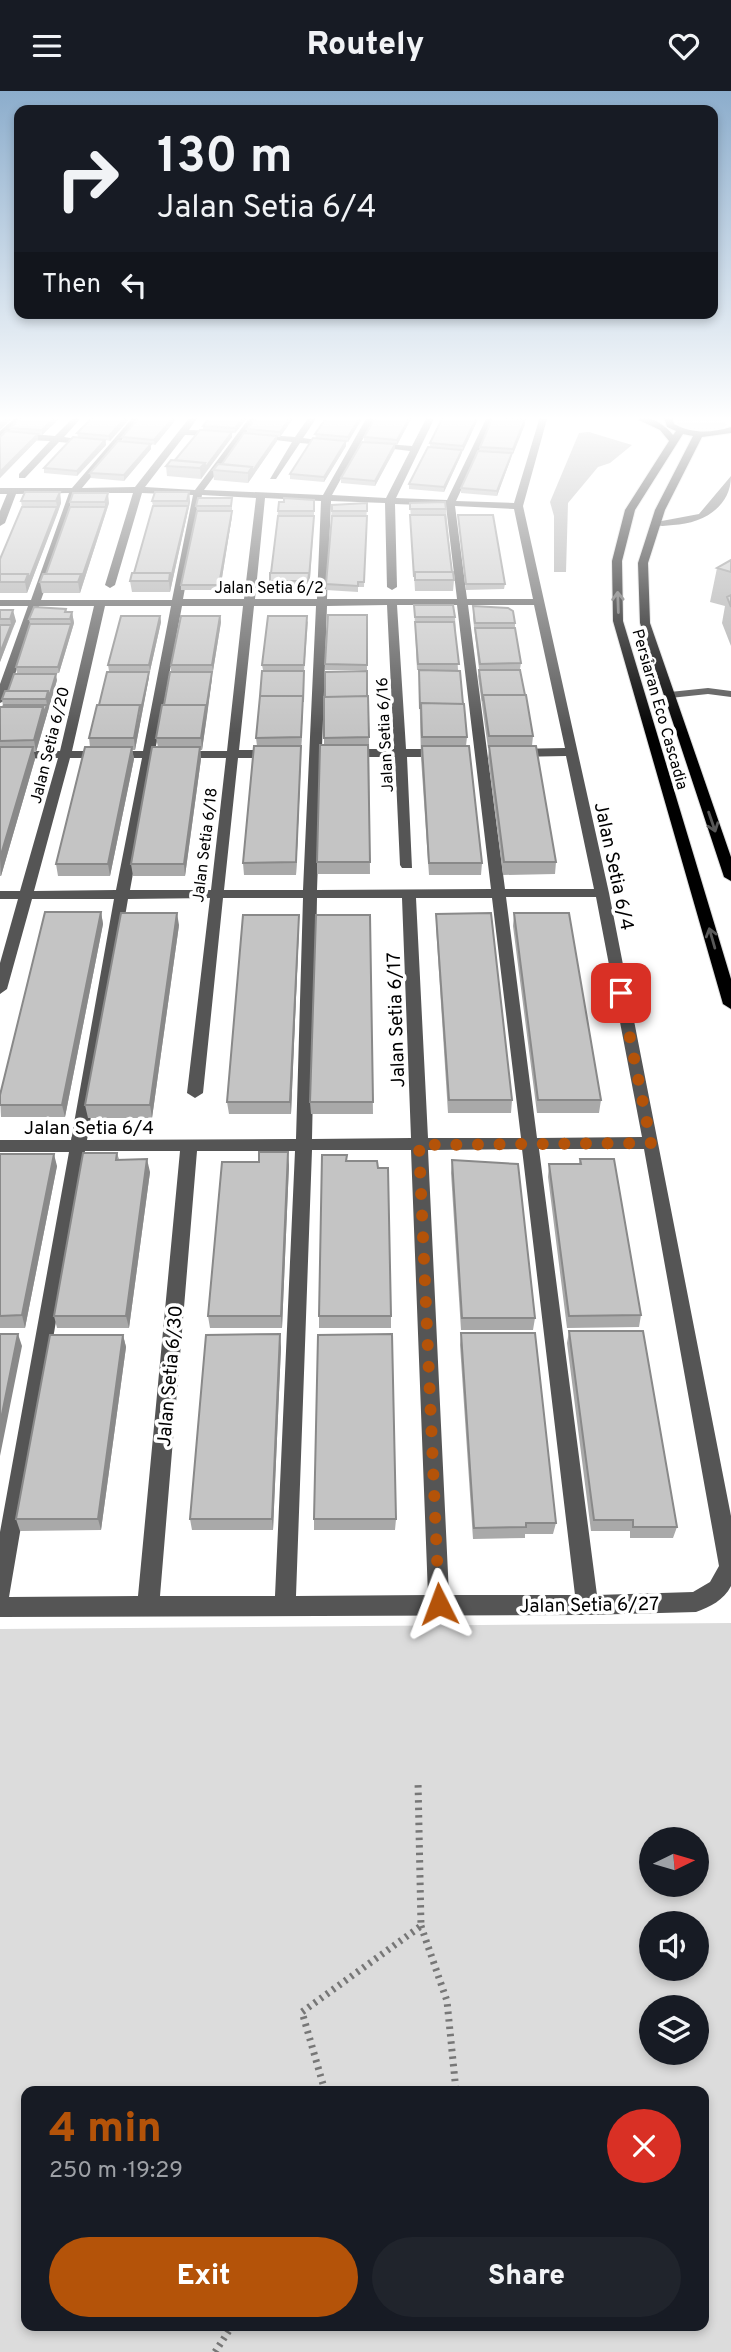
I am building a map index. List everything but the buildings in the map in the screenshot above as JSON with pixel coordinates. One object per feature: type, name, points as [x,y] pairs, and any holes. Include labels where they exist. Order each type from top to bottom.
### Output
[{"type":"main road","name":"Persiaran Eco Cascadia","points":[[627,523],[617,561],[618,621],[731,1004]]},
{"type":"main road","name":"Persiaran Eco Cascadia","points":[[656,523],[643,563],[645,623],[731,877]]},
{"type":"street","points":[[0,700],[63,523]]},
{"type":"street","points":[[110,585],[128,523]]},
{"type":"street","points":[[0,1592],[122,894],[192,523]]},
{"type":"street","name":"Jalan Setia 6/18","points":[[195,1093],[215,894],[258,523]]},
{"type":"street","points":[[285,1605],[304,1145],[310,894],[309,754],[322,603],[325,523]]},
{"type":"street","points":[[391,523],[392,587]]},
{"type":"street","points":[[453,523],[463,602],[468,753],[498,893],[587,1605]]},
{"type":"street","name":"Jalan Setia 6/4","points":[[0,1146],[651,1143],[602,893],[521,523]]},
{"type":"street","points":[[656,523],[674,523]]},
{"type":"street","name":"Jalan Setia 6/2","points":[[0,603],[538,603]]},
{"type":"street","name":"Jalan Setia 6/20","points":[[0,989],[65,754],[100,603]]},
{"type":"street","name":"Jalan Setia 6/16","points":[[392,603],[407,865]]},
{"type":"street","points":[[670,695],[708,691],[731,694]]},
{"type":"street","points":[[309,754],[572,752]]},
{"type":"street","points":[[0,755],[288,754]]},
{"type":"street","points":[[0,895],[602,893]]},
{"type":"street","name":"Jalan Setia 6/17","points":[[409,894],[439,1604]]},
{"type":"street","name":"Jalan Setia 6/27","points":[[0,1607],[587,1605],[696,1602],[718,1589],[730,1567],[651,1143]]},
{"type":"street","name":"Jalan Setia 6/30","points":[[148,1606],[189,1146]]},
{"type":"path","points":[[418,1781],[421,1926],[447,2001],[456,2086]]},
{"type":"path","points":[[324,2086],[302,2012],[421,1926]]},
{"type":"path","points":[[215,2352],[227,2331]]},
{"type":"shaded area","points":[[554,523],[567,523],[566,572],[554,572]]},
{"type":"shaded area","points":[[731,1623],[731,2352],[0,2352],[0,1629]]},
{"type":"route","points":[[439,1604],[419,1145],[651,1143],[621,993]]}]
